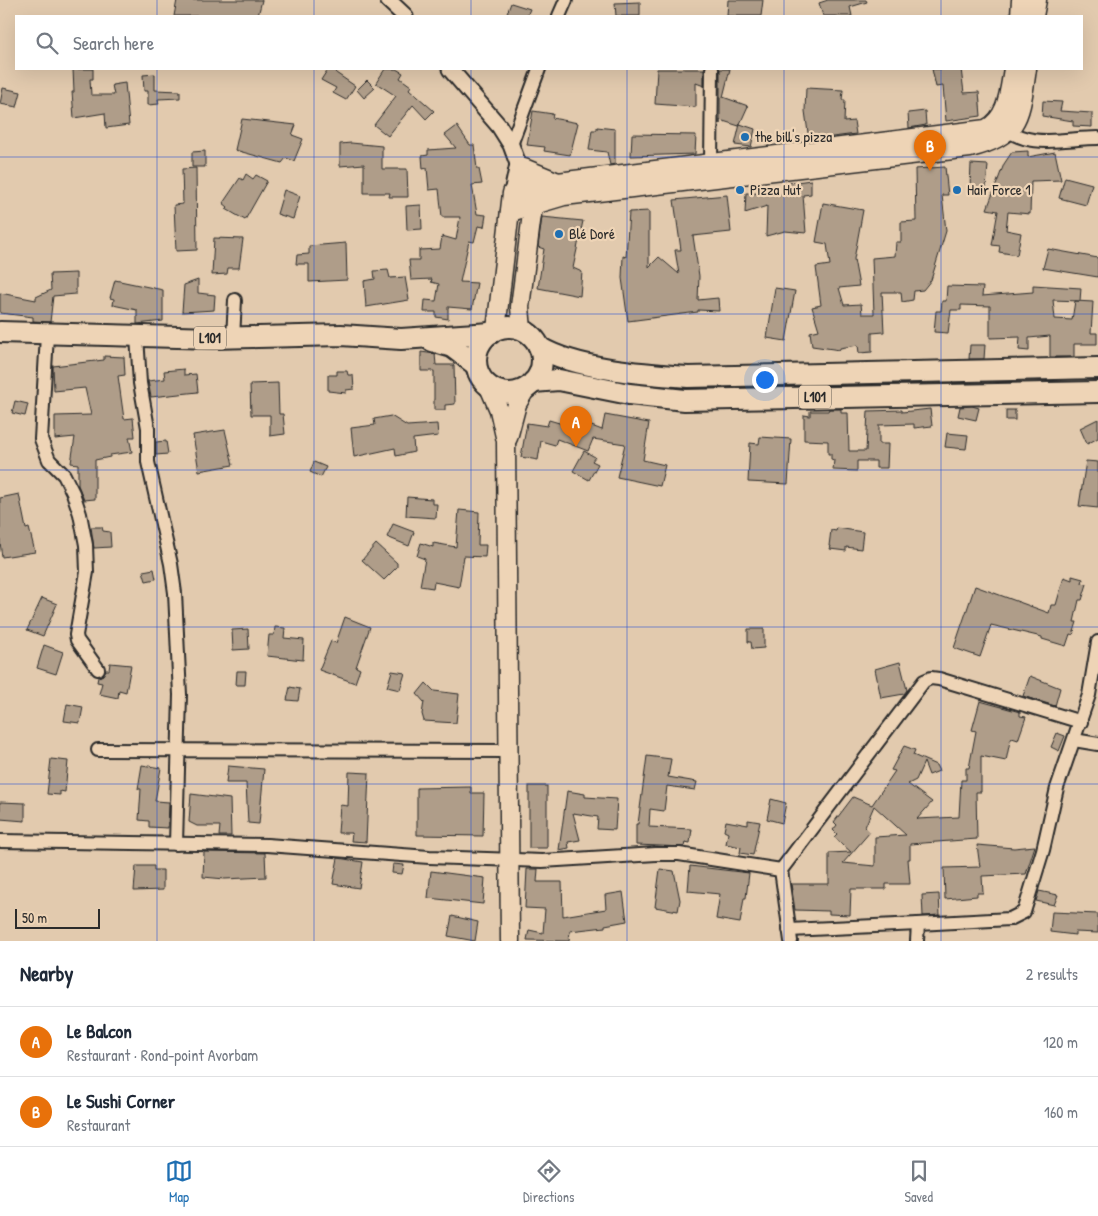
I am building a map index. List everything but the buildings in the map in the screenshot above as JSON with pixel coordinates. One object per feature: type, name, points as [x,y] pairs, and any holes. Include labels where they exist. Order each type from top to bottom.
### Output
[{"type":"main road","points":[[1020,15],[1022,0]]},
{"type":"main road","points":[[1034,15],[1036,0]]},
{"type":"main road","points":[[1003,127],[1013,70]]},
{"type":"main road","points":[[493,331],[512,194],[532,198],[564,196],[970,148],[993,142],[1003,127],[1020,111],[1026,70]]},
{"type":"main road","points":[[510,212],[558,182],[1003,127]]},
{"type":"main road","points":[[521,166],[558,182]]},
{"type":"main road","points":[[522,330],[520,307],[532,198]]},
{"type":"main road","points":[[506,441],[517,404],[540,369],[539,347],[532,337],[522,330],[509,327],[493,331],[482,342],[477,350],[476,365],[480,378],[489,387],[499,410],[506,441],[510,941]]},
{"type":"main road","name":"L101","points":[[0,332],[233,338],[340,335],[420,339],[493,331]]},
{"type":"main road","name":"L101","points":[[420,339],[452,347],[476,365]]},
{"type":"main road","name":"L101","points":[[539,347],[566,360],[660,375],[688,377],[1098,368]]},
{"type":"main road","name":"L101","points":[[530,385],[559,380],[629,394],[685,400],[1098,392]]},
{"type":"main road","points":[[489,387],[508,393],[530,385]]},
{"type":"street","points":[[388,0],[404,15]]},
{"type":"street","points":[[560,15],[566,0]]},
{"type":"street","points":[[451,70],[499,126],[521,166],[532,198]]},
{"type":"street","points":[[511,145],[539,70]]},
{"type":"street","points":[[711,163],[712,70]]},
{"type":"street","points":[[1003,127],[1035,141],[1098,138]]},
{"type":"street","points":[[512,194],[521,166]]},
{"type":"street","points":[[233,338],[235,300]]},
{"type":"street","points":[[47,334],[41,438],[49,460],[64,475],[80,514],[86,545],[87,572],[76,635],[77,640],[98,669]]},
{"type":"street","points":[[137,336],[140,382],[148,421],[148,462],[171,564],[175,593],[180,748],[176,844]]},
{"type":"street","points":[[1081,722],[939,679],[927,679],[919,686],[814,829],[781,870],[790,936],[918,924],[1010,919],[1018,917],[1024,912],[1043,850],[1057,788],[1081,722],[1093,679],[1098,642]]},
{"type":"street","points":[[1074,740],[1098,744]]},
{"type":"street","points":[[98,750],[180,748],[508,750]]},
{"type":"street","points":[[0,841],[267,845],[429,857],[561,861],[679,854],[781,870]]},
{"type":"street","points":[[917,941],[918,924]]},
{"type":"place","name":"the bill's pizza","points":[[745,137]]},
{"type":"place","name":"Le Sushi Corner","points":[[930,171]]},
{"type":"place","name":"Pizza Hut","points":[[740,190]]},
{"type":"place","name":"Hair Force 1","points":[[957,190]]},
{"type":"place","name":"Blé Doré","points":[[559,234]]},
{"type":"place","name":"Le Balcon","points":[[576,447]]}]
